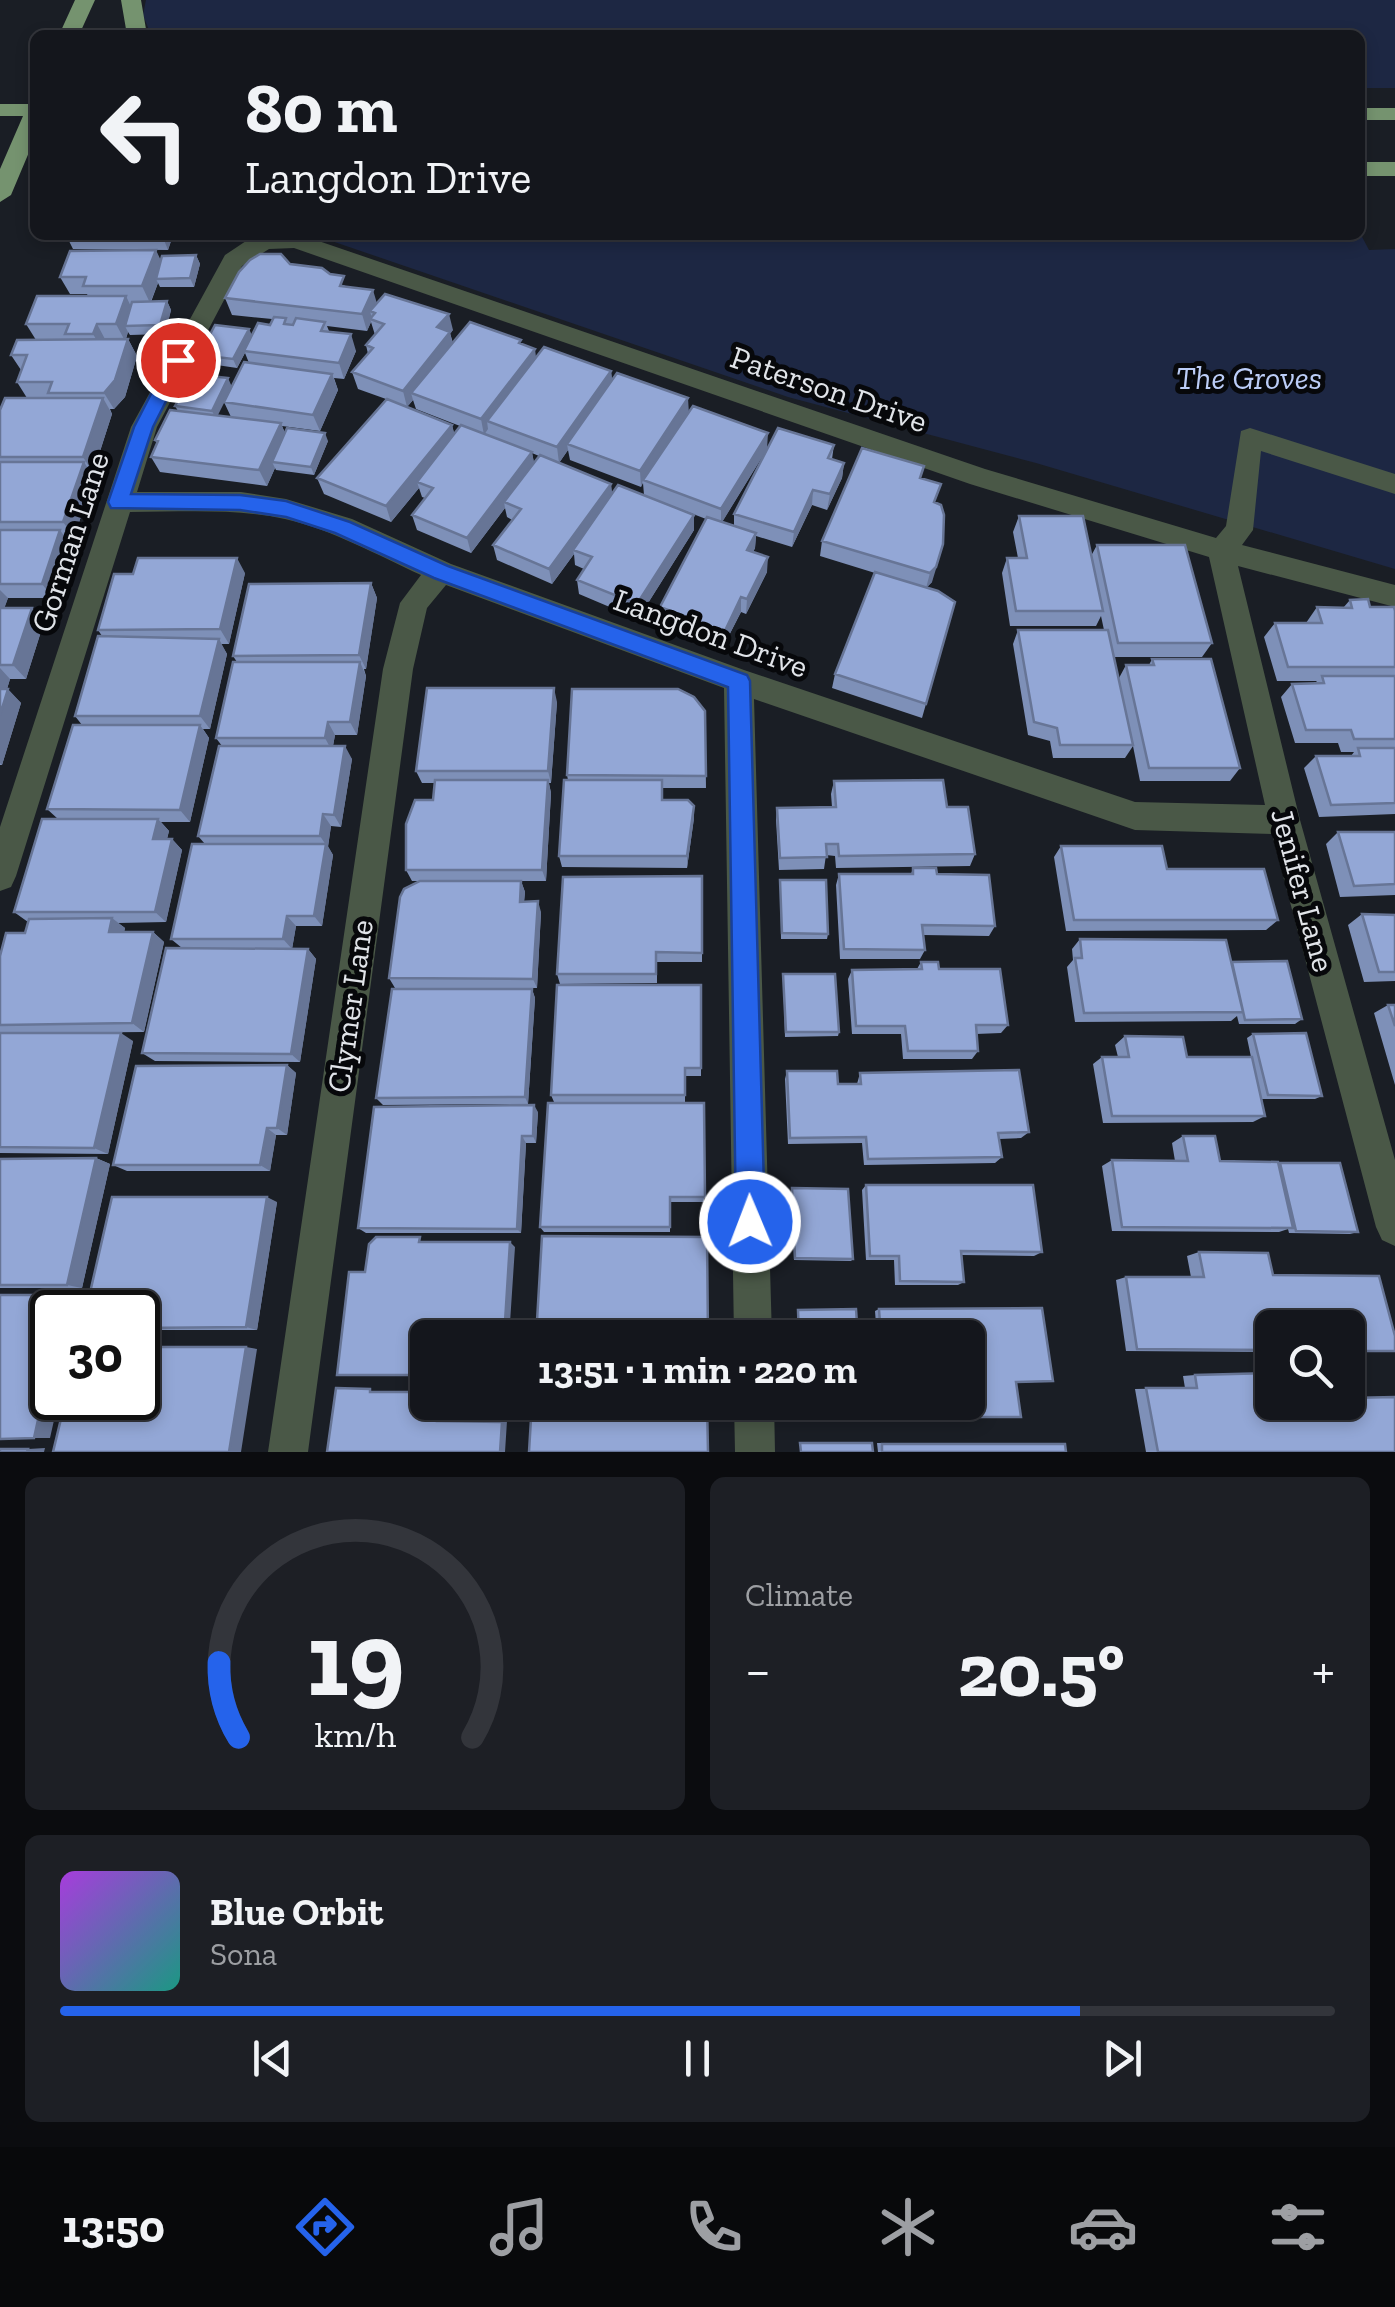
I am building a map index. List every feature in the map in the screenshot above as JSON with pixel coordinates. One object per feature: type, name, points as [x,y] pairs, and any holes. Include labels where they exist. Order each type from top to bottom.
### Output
[{"type":"main road","points":[[72,30],[85,0]]},
{"type":"main road","points":[[131,0],[136,30]]},
{"type":"main road","points":[[0,110],[30,111]]},
{"type":"main road","points":[[1365,114],[1395,114]]},
{"type":"main road","points":[[0,194],[5,172],[30,121]]},
{"type":"main road","points":[[1365,169],[1395,169]]},
{"type":"street","name":"Paterson Drive","points":[[247,248],[265,241],[296,241],[978,477],[1221,550],[1395,596]]},
{"type":"street","name":"Gorman Lane","points":[[0,876],[144,427],[233,260],[247,248]]},
{"type":"street","points":[[1221,550],[1239,530],[1250,438],[1395,484]]},
{"type":"street","name":"Langdon Drive","points":[[118,502],[240,502],[286,509],[342,527],[441,572],[739,681],[1134,816],[1284,820]]},
{"type":"street","name":"Jenifer Lane","points":[[1221,550],[1284,820],[1395,1227]]},
{"type":"street","name":"Clymer Lane","points":[[288,1452],[398,668],[414,603],[441,572]]},
{"type":"street","points":[[739,681],[753,1320]]},
{"type":"street","points":[[754,1420],[755,1452]]},
{"type":"green space","points":[[146,0],[1395,0],[1395,88],[1365,88],[1365,30],[149,30],[143,15]]},
{"type":"green space","name":"The Groves","points":[[329,240],[1364,240],[1369,250],[1395,249],[1395,569],[1036,463],[788,397]]},
{"type":"building","points":[[156,250],[142,286],[83,286],[86,277],[60,277],[70,251]]},
{"type":"building","points":[[260,254],[281,254],[290,264],[322,268],[344,276],[340,286],[373,290],[362,314],[225,298],[239,272]]},
{"type":"building","points":[[196,255],[190,278],[156,279],[162,256]]},
{"type":"building","points":[[385,294],[449,314],[437,327],[450,332],[403,391],[352,372],[373,348],[366,345],[384,324],[370,319],[375,313],[370,311]]},
{"type":"building","points":[[37,296],[126,296],[116,324],[97,324],[93,334],[65,334],[69,324],[26,324]]},
{"type":"building","points":[[167,301],[160,325],[125,326],[132,302]]},
{"type":"building","points":[[274,317],[286,318],[284,324],[293,325],[296,318],[325,322],[321,331],[351,334],[339,363],[244,351],[258,323],[270,325]]},
{"type":"building","points":[[470,322],[535,349],[481,419],[411,393]]},
{"type":"building","points":[[215,325],[249,329],[233,359],[199,355]]},
{"type":"building","points":[[128,339],[115,380],[104,393],[48,393],[52,382],[17,382],[27,355],[11,355],[17,340]]},
{"type":"building","points":[[544,347],[611,371],[557,447],[487,421]]},
{"type":"building","points":[[244,362],[332,374],[313,415],[224,402]]},
{"type":"building","points":[[617,373],[688,398],[640,471],[567,444]]},
{"type":"building","points":[[193,374],[228,378],[212,411],[175,406]]},
{"type":"building","points":[[5,398],[103,398],[83,457],[0,457],[0,410]]},
{"type":"building","points":[[387,399],[452,425],[386,506],[317,478]]},
{"type":"building","points":[[693,406],[768,433],[721,509],[643,480]]},
{"type":"building","points":[[170,410],[281,423],[259,470],[151,457]]},
{"type":"building","points":[[461,425],[532,452],[467,538],[412,515],[433,488],[417,482]]},
{"type":"building","points":[[287,428],[325,433],[311,467],[272,462]]},
{"type":"building","points":[[778,428],[834,445],[828,458],[844,463],[830,494],[813,490],[794,532],[734,514]]},
{"type":"building","points":[[862,448],[924,466],[920,478],[941,484],[934,502],[941,505],[944,515],[943,544],[936,567],[930,573],[822,541]]},
{"type":"building","points":[[540,455],[611,484],[549,569],[493,545],[521,509],[504,502]]},
{"type":"building","points":[[0,462],[84,462],[63,522],[0,522]]},
{"type":"building","points":[[618,485],[694,515],[637,604],[577,580],[592,557],[573,550]]},
{"type":"building","points":[[1019,516],[1083,516],[1103,611],[1016,611],[1007,558],[1027,558]]},
{"type":"building","points":[[707,517],[756,533],[747,550],[768,557],[747,599],[741,597],[723,635],[660,607]]},
{"type":"building","points":[[0,530],[60,530],[42,584],[0,584]]},
{"type":"building","points":[[1097,545],[1185,545],[1212,643],[1118,643]]},
{"type":"building","points":[[138,558],[237,558],[220,629],[98,630],[114,574],[133,574]]},
{"type":"building","points":[[875,572],[938,591],[955,602],[926,704],[835,674]]},
{"type":"building","points":[[371,583],[359,655],[233,656],[249,584]]},
{"type":"building","points":[[1368,599],[1370,607],[1394,607],[1395,667],[1288,667],[1275,623],[1322,623],[1317,607],[1352,608],[1350,600]]},
{"type":"building","points":[[0,608],[32,608],[13,665],[0,665]]},
{"type":"building","points":[[1018,630],[1108,630],[1133,745],[1060,745],[1057,728],[1034,722]]},
{"type":"building","points":[[98,636],[219,639],[200,716],[75,716]]},
{"type":"building","points":[[1152,659],[1211,659],[1240,768],[1149,768],[1126,665],[1154,665]]},
{"type":"building","points":[[233,662],[360,662],[350,722],[328,722],[325,738],[216,738]]},
{"type":"building","points":[[1322,676],[1395,676],[1395,739],[1354,739],[1351,730],[1306,730],[1292,684],[1324,683]]},
{"type":"building","points":[[427,688],[554,688],[548,771],[416,771]]},
{"type":"building","points":[[0,689],[8,689],[0,715]]},
{"type":"building","points":[[572,689],[678,689],[694,697],[705,711],[706,776],[567,775]]},
{"type":"building","points":[[73,725],[200,725],[180,810],[47,809]]},
{"type":"building","points":[[219,746],[345,746],[334,815],[323,814],[320,836],[198,836]]},
{"type":"building","points":[[1358,748],[1395,748],[1395,803],[1331,805],[1316,756],[1360,756]]},
{"type":"building","points":[[435,780],[548,780],[542,870],[406,870],[406,824],[415,800],[433,800]]},
{"type":"building","points":[[564,780],[662,780],[662,800],[688,800],[694,806],[687,856],[559,856]]},
{"type":"building","points":[[943,780],[947,807],[968,807],[975,854],[839,856],[838,844],[826,844],[827,857],[780,858],[777,808],[836,807],[834,781]]},
{"type":"building","points":[[42,819],[158,819],[153,839],[172,839],[155,912],[14,912]]},
{"type":"building","points":[[1338,832],[1395,832],[1395,884],[1354,886]]},
{"type":"building","points":[[192,844],[326,844],[314,916],[287,916],[283,939],[171,939]]},
{"type":"building","points":[[1061,846],[1162,846],[1167,869],[1264,869],[1278,920],[1074,920]]},
{"type":"building","points":[[913,868],[936,868],[937,874],[989,875],[995,926],[922,925],[925,950],[844,949],[839,874],[913,874]]},
{"type":"building","points":[[702,876],[702,953],[656,952],[656,974],[557,974],[563,877]]},
{"type":"building","points":[[780,880],[826,880],[828,934],[782,933]]},
{"type":"building","points":[[420,881],[521,881],[520,902],[538,901],[533,979],[389,978],[400,897],[404,889]]},
{"type":"building","points":[[1362,914],[1395,915],[1395,972],[1379,972]]},
{"type":"building","points":[[112,918],[109,932],[153,932],[132,1023],[0,1025],[0,956],[6,933],[25,933],[29,919]]},
{"type":"building","points":[[1080,939],[1226,940],[1243,1012],[1084,1013],[1075,958],[1082,958]]},
{"type":"building","points":[[166,948],[308,949],[291,1054],[142,1053]]},
{"type":"building","points":[[1287,961],[1302,1019],[1245,1020],[1232,962]]},
{"type":"building","points":[[921,962],[938,962],[939,969],[1000,969],[1008,1025],[976,1025],[978,1051],[908,1051],[905,1026],[856,1026],[852,970],[922,969]]},
{"type":"building","points":[[783,974],[835,974],[839,1032],[786,1032]]},
{"type":"building","points":[[557,985],[701,985],[701,1068],[685,1068],[685,1095],[551,1095]]},
{"type":"building","points":[[392,989],[532,989],[525,1097],[376,1098]]},
{"type":"building","points":[[1388,1005],[1395,1005],[1395,1026]]},
{"type":"building","points":[[0,1033],[121,1033],[94,1148],[0,1147]]},
{"type":"building","points":[[1306,1033],[1322,1096],[1268,1095],[1253,1034]]},
{"type":"building","points":[[1125,1036],[1183,1037],[1187,1057],[1252,1057],[1265,1116],[1112,1116],[1102,1057],[1129,1057]]},
{"type":"building","points":[[287,1065],[277,1128],[267,1128],[260,1165],[113,1165],[136,1066]]},
{"type":"building","points":[[1019,1070],[1029,1132],[998,1133],[1002,1157],[868,1159],[866,1137],[790,1138],[787,1071],[837,1071],[838,1084],[861,1084],[860,1073]]},
{"type":"building","points":[[548,1103],[704,1103],[705,1197],[670,1197],[670,1227],[540,1227]]},
{"type":"building","points":[[534,1105],[533,1136],[522,1136],[517,1229],[358,1228],[374,1107]]},
{"type":"building","points":[[1183,1136],[1215,1136],[1220,1161],[1278,1162],[1293,1228],[1122,1227],[1112,1160],[1188,1161]]},
{"type":"building","points":[[96,1158],[67,1285],[0,1285],[0,1159]]},
{"type":"building","points":[[1280,1163],[1340,1163],[1358,1232],[1296,1231]]},
{"type":"building","points":[[866,1185],[1033,1185],[1042,1252],[961,1251],[964,1282],[900,1281],[899,1256],[870,1256]]},
{"type":"building","points":[[792,1188],[848,1189],[853,1259],[795,1258]]},
{"type":"building","points":[[112,1197],[267,1197],[246,1327],[160,1328],[160,1290],[91,1290]]},
{"type":"building","points":[[542,1236],[707,1237],[708,1320],[537,1320]]},
{"type":"building","points":[[376,1237],[420,1237],[419,1242],[510,1242],[505,1320],[410,1320],[410,1375],[337,1375],[349,1272],[365,1272],[369,1244]]},
{"type":"building","points":[[1199,1252],[1268,1253],[1273,1275],[1379,1276],[1395,1336],[1395,1351],[1365,1351],[1365,1310],[1255,1310],[1255,1350],[1137,1349],[1126,1277],[1204,1277]]},
{"type":"building","points":[[0,1295],[30,1295],[30,1420],[38,1420],[34,1438],[0,1439]]},
{"type":"building","points":[[1042,1308],[1053,1381],[1016,1382],[1021,1417],[985,1417],[985,1320],[880,1320],[879,1309]]},
{"type":"building","points":[[856,1309],[857,1320],[798,1320],[798,1310]]},
{"type":"building","points":[[160,1347],[246,1347],[229,1452],[53,1452],[61,1420],[160,1420]]},
{"type":"building","points":[[1255,1373],[1255,1420],[1365,1420],[1365,1398],[1395,1397],[1395,1452],[1158,1452],[1146,1388],[1197,1388],[1195,1375]]},
{"type":"building","points":[[336,1388],[410,1392],[410,1420],[502,1422],[500,1452],[327,1452]]},
{"type":"building","points":[[531,1420],[707,1420],[708,1452],[529,1452]]},
{"type":"building","points":[[800,1443],[872,1443],[873,1452],[801,1452]]},
{"type":"building","points":[[882,1444],[1065,1444],[1066,1452],[882,1452]]},
{"type":"building","points":[[0,1449],[28,1449],[0,1452]]},
{"type":"route","points":[[178,360],[144,427],[118,502],[240,502],[286,509],[342,527],[441,572],[739,681],[750,1222]]}]
